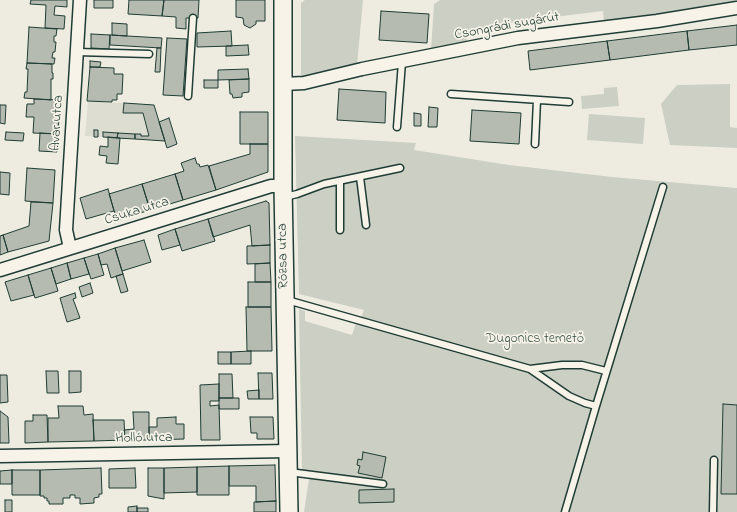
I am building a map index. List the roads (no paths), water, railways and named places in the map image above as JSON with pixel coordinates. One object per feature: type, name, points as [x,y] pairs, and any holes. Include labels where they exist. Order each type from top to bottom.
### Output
[{"type":"street","name":"Avar utca","points":[[70,248],[66,230],[80,0]]},
{"type":"street","name":"Rózsa utca","points":[[283,0],[284,299],[289,512]]},
{"type":"street","name":"Csongrádi sugárút","points":[[283,84],[304,83],[518,38],[661,20],[737,8]]},
{"type":"street","name":"Csuka utca","points":[[0,270],[271,186],[283,191]]},
{"type":"street","name":"Holló utca","points":[[0,456],[288,452]]},
{"type":"lane","points":[[188,96],[193,18]]},
{"type":"lane","points":[[77,52],[149,54]]},
{"type":"lane","points":[[397,127],[402,62]]},
{"type":"lane","points":[[451,94],[570,102]]},
{"type":"lane","points":[[535,144],[537,100]]},
{"type":"lane","points":[[283,191],[297,194],[324,184],[400,168]]},
{"type":"lane","points":[[360,177],[366,225]]},
{"type":"lane","points":[[340,180],[340,230]]},
{"type":"lane","points":[[565,512],[606,371],[663,188]]},
{"type":"lane","points":[[284,299],[530,369],[569,396],[596,406]]},
{"type":"lane","points":[[530,369],[562,365],[582,365],[606,371]]},
{"type":"lane","points":[[714,460],[714,512]]},
{"type":"lane","points":[[288,472],[383,484]]},
{"type":"park label","name":"Dugonics temető","points":[[535,340]]}]
